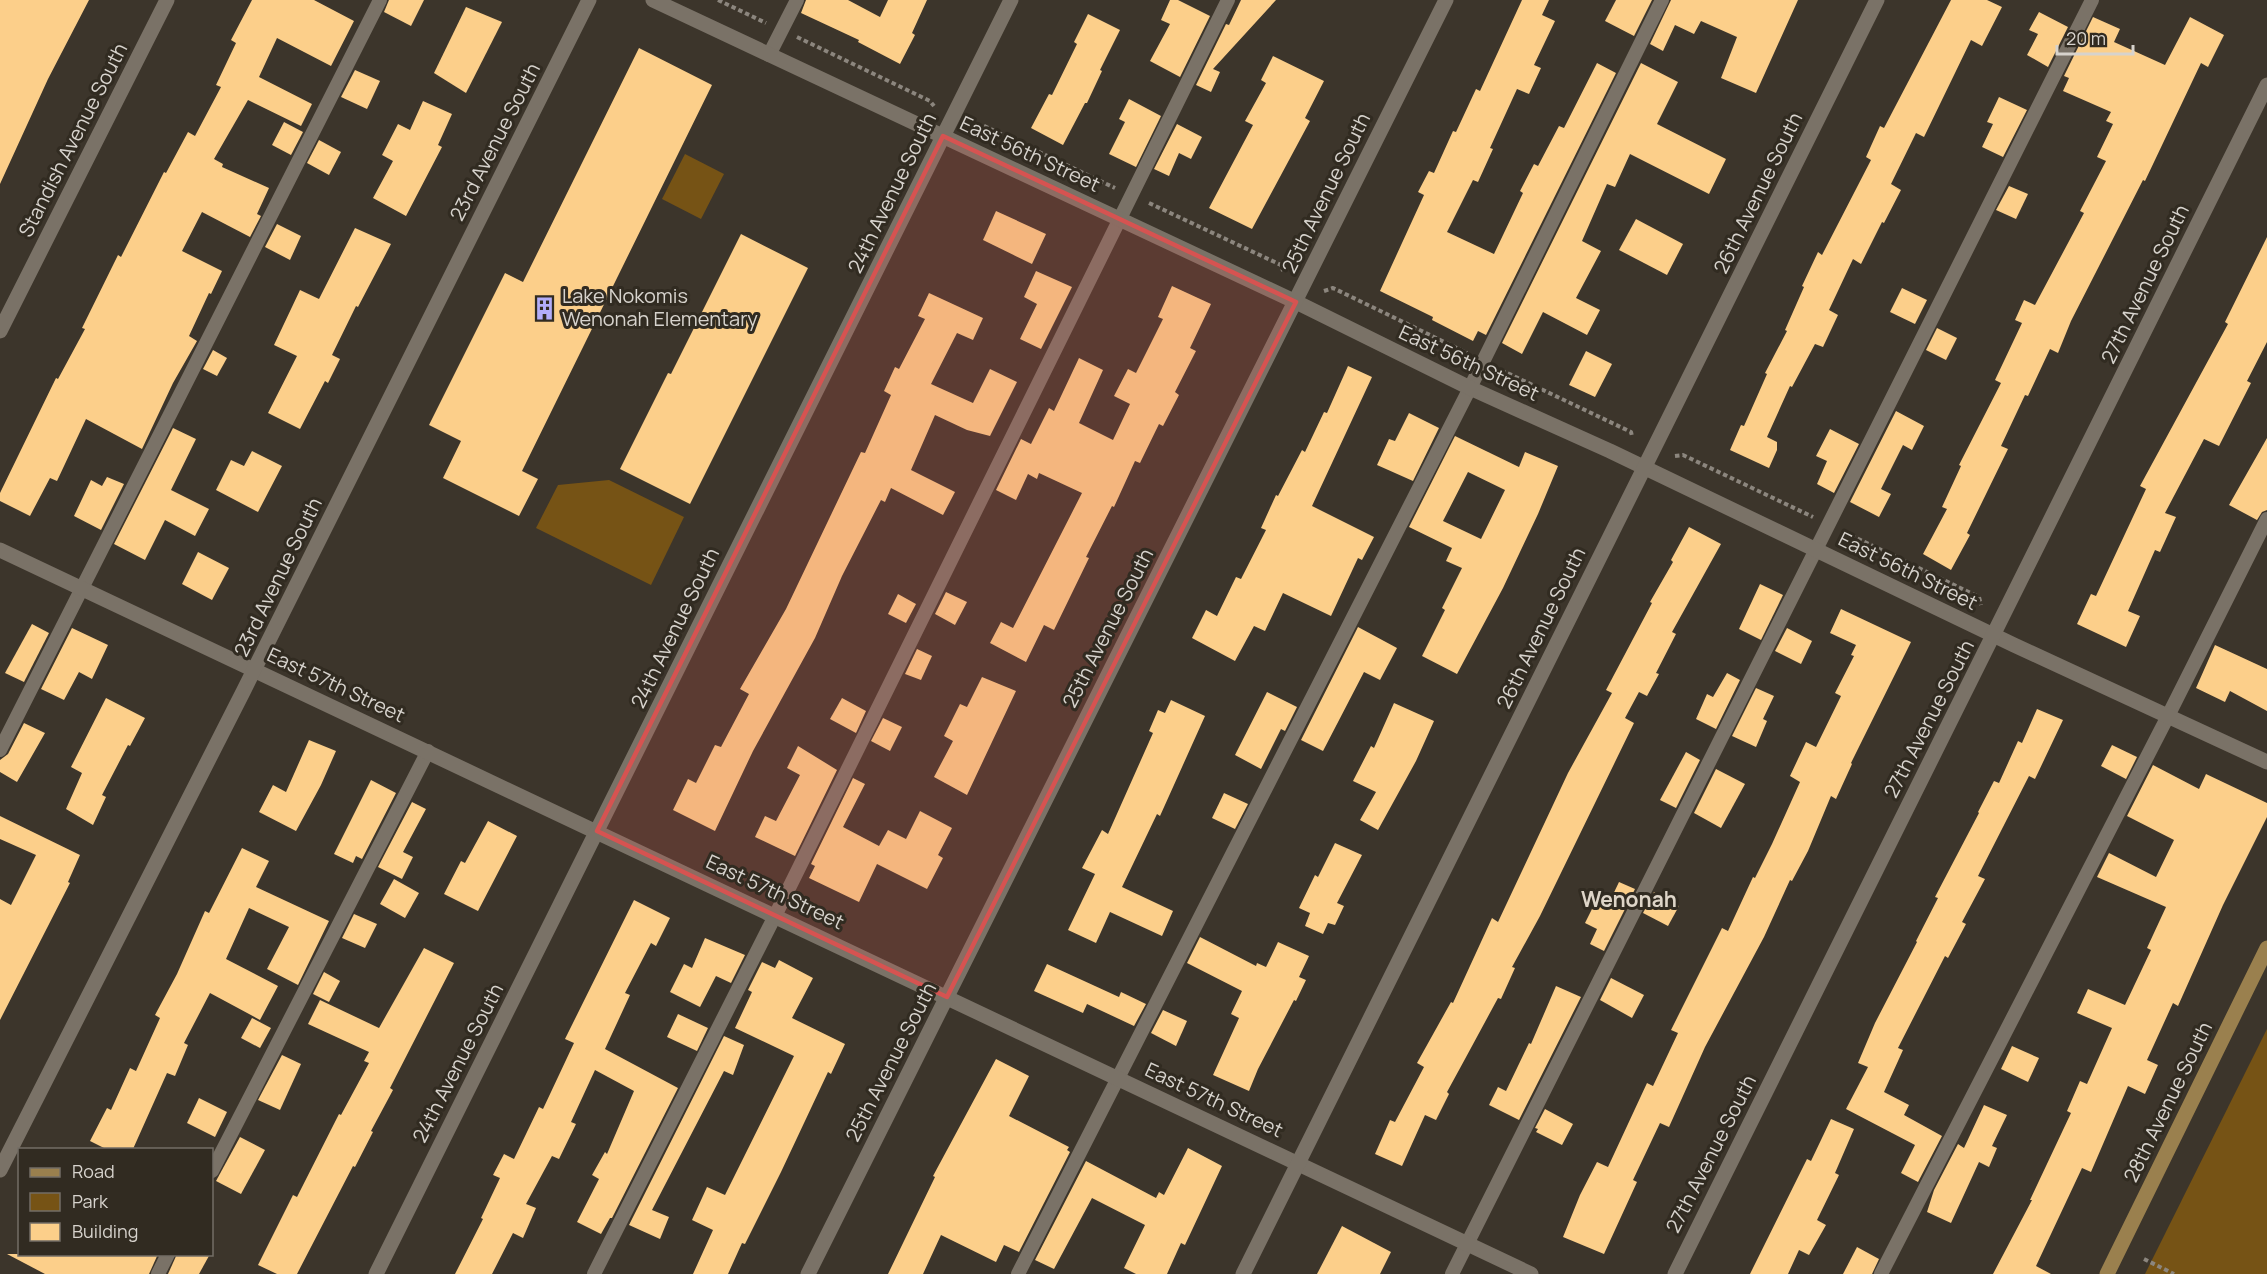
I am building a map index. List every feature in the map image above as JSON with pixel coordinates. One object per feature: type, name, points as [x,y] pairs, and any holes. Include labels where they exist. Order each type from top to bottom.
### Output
[{"type":"street","name":"Standish Avenue South","points":[[0,331],[166,0]]},
{"type":"street","name":"23rd Avenue South","points":[[0,1170],[255,670],[589,0]]},
{"type":"street","name":"East 56th Street","points":[[653,0],[1296,302],[1470,388],[1610,451],[1994,636],[2267,762]]},
{"type":"street","name":"24th Avenue South","points":[[376,1274],[1011,0]]},
{"type":"street","name":"25th Avenue South","points":[[808,1274],[1446,0]]},
{"type":"street","name":"26th Avenue South","points":[[1243,1274],[1877,0]]},
{"type":"street","name":"27th Avenue South","points":[[1675,1274],[2267,85]]},
{"type":"street","name":"East 57th Street","points":[[0,550],[1532,1274]]},
{"type":"street","name":"28th Avenue South","points":[[2107,1274],[2267,948]]},
{"type":"lane","points":[[0,750],[380,0]]},
{"type":"lane","points":[[769,55],[797,0]]},
{"type":"lane","points":[[594,1274],[775,916],[1228,0]]},
{"type":"lane","points":[[1018,1274],[1470,388],[1662,0]]},
{"type":"lane","points":[[1452,1274],[2092,0]]},
{"type":"lane","points":[[1881,1274],[2267,519]]},
{"type":"lane","points":[[213,1169],[428,751]]},
{"type":"lane","points":[[158,1274],[167,1256]]},
{"type":"path","points":[[718,0],[930,101],[934,106]]},
{"type":"path","points":[[2144,1259],[2174,1274]]},
{"type":"highlighted area","points":[[943,136],[1296,302],[947,997],[597,831]]},
{"type":"green space","points":[[685,154],[724,174],[701,219],[662,199]]},
{"type":"green space","points":[[609,480],[684,517],[651,585],[536,528],[558,485]]},
{"type":"green space","points":[[2267,1029],[2267,1274],[2145,1274]]},
{"type":"building","points":[[0,0],[89,0],[48,79],[0,184]]},
{"type":"building","points":[[252,0],[314,0],[354,21],[331,66],[277,38],[259,77],[312,104],[301,126],[248,100],[214,159],[223,164],[222,167],[269,188],[257,214],[261,216],[250,237],[202,212],[182,251],[222,271],[189,336],[197,341],[173,383],[142,449],[86,419],[57,481],[50,478],[30,516],[0,501],[0,493],[56,378],[58,379],[85,329],[82,328],[118,255],[121,257],[164,172],[166,173],[188,132],[195,136],[221,87],[216,85],[236,43],[231,40]]},
{"type":"building","points":[[389,0],[424,0],[411,26],[384,12]]},
{"type":"building","points":[[806,0],[848,0],[880,17],[888,0],[927,0],[912,33],[915,35],[900,64],[858,42],[859,40],[801,13]]},
{"type":"building","points":[[1170,0],[1178,0],[1210,16],[1180,77],[1150,61],[1170,24],[1161,20]]},
{"type":"building","points":[[1241,0],[1276,0],[1213,69],[1220,72],[1211,92],[1196,85],[1226,24],[1229,25]]},
{"type":"building","points":[[1522,0],[1549,0],[1542,15],[1555,21],[1534,65],[1541,68],[1529,94],[1517,89],[1490,148],[1493,149],[1478,182],[1473,180],[1447,232],[1494,254],[1523,193],[1520,191],[1534,164],[1538,166],[1559,126],[1564,128],[1597,63],[1616,73],[1486,335],[1478,331],[1473,341],[1432,320],[1433,317],[1380,291],[1424,195],[1418,192],[1429,171],[1434,173],[1476,89],[1480,91]]},
{"type":"building","points":[[1616,0],[1652,0],[1634,36],[1605,21]]},
{"type":"building","points":[[1671,0],[1798,0],[1756,93],[1721,78],[1737,37],[1701,21],[1694,34],[1675,25],[1663,51],[1650,44]]},
{"type":"building","points":[[1951,0],[1987,0],[2002,7],[1982,46],[1971,40],[1924,137],[1916,133],[1891,184],[1901,190],[1861,264],[1853,259],[1829,310],[1838,315],[1823,347],[1815,344],[1792,387],[1790,386],[1767,437],[1777,442],[1777,450],[1769,468],[1730,450],[1741,425],[1744,426],[1767,374],[1765,373],[1787,331],[1785,330],[1804,287],[1802,286],[1818,252],[1822,255],[1871,160],[1866,157],[1880,126],[1884,128]]},
{"type":"building","points":[[466,7],[502,22],[466,93],[434,73]]},
{"type":"building","points":[[2039,12],[2068,27],[2048,67],[2027,55],[2038,34],[2029,30]]},
{"type":"building","points":[[1088,14],[1120,30],[1087,103],[1063,145],[1031,128],[1049,94],[1052,95],[1077,44],[1074,42]]},
{"type":"building","points":[[2093,17],[2120,29],[2114,42],[2165,65],[2190,17],[2224,35],[2208,67],[2201,63],[2145,181],[2143,180],[2071,321],[2058,353],[2050,349],[2028,396],[2025,395],[2001,446],[2008,449],[1967,533],[1970,535],[1951,570],[1923,554],[1947,509],[1942,507],[1961,466],[1959,465],[2001,383],[1995,380],[2022,323],[2015,320],[2024,300],[2035,305],[2084,213],[2080,211],[2106,161],[2097,157],[2113,124],[2106,121],[2111,112],[2063,91],[2069,78],[2064,76]]},
{"type":"building","name":"Lake Nokomis Wenonah Elementary","points":[[639,48],[712,85],[522,471],[538,479],[519,516],[443,478],[461,441],[429,425],[505,273],[523,282]]},
{"type":"building","points":[[1273,56],[1324,81],[1305,118],[1310,121],[1252,229],[1209,208],[1253,125],[1245,121],[1266,83],[1261,80]]},
{"type":"building","points":[[1641,63],[1678,82],[1657,124],[1726,159],[1709,194],[1630,154],[1615,187],[1607,184],[1582,241],[1601,251],[1576,298],[1600,310],[1587,335],[1543,312],[1522,354],[1502,343]]},
{"type":"building","points":[[355,70],[380,81],[367,109],[341,97]]},
{"type":"building","points":[[1999,97],[2027,110],[2003,157],[1982,147],[1993,124],[1987,122]]},
{"type":"building","points":[[1129,99],[1161,116],[1136,167],[1109,154],[1125,122],[1119,119]]},
{"type":"building","points":[[423,101],[452,114],[438,145],[442,147],[406,216],[373,198],[393,161],[382,155],[398,124],[410,130]]},
{"type":"building","points":[[284,122],[303,132],[291,155],[272,145]]},
{"type":"building","points":[[1177,124],[1202,137],[1191,159],[1179,153],[1169,176],[1154,169]]},
{"type":"building","points":[[319,140],[341,152],[329,175],[307,163]]},
{"type":"building","points":[[2009,186],[2028,194],[2016,219],[1996,210]]},
{"type":"building","points":[[996,211],[1046,234],[1032,264],[983,240]]},
{"type":"building","points":[[1636,219],[1683,244],[1667,275],[1619,250]]},
{"type":"building","points":[[277,224],[301,236],[290,260],[265,247]]},
{"type":"building","points":[[355,228],[391,244],[358,307],[356,306],[332,355],[340,359],[328,383],[325,381],[300,429],[268,413],[297,356],[274,345],[300,290],[319,299]]},
{"type":"building","points":[[741,234],[808,268],[690,504],[620,469],[668,373],[671,374]]},
{"type":"building","points":[[2267,237],[2267,342],[2247,381],[2251,383],[2219,446],[2204,439],[2165,513],[2176,517],[2160,552],[2155,550],[2128,611],[2140,616],[2126,647],[2077,624],[2091,594],[2096,596],[2146,489],[2140,486],[2228,324],[2225,322]]},
{"type":"building","points":[[1036,271],[1072,287],[1041,349],[1020,339],[1037,304],[1024,297]]},
{"type":"building","points":[[1172,286],[1211,304],[1190,348],[1196,351],[1175,392],[1179,395],[1163,426],[1159,424],[1140,463],[1135,461],[1114,507],[1112,506],[1086,557],[1089,558],[1054,630],[1044,625],[1026,662],[990,643],[1001,622],[1013,628],[1082,493],[1039,473],[1037,479],[1028,474],[1016,500],[996,490],[1021,439],[1031,444],[1049,408],[1054,411],[1079,358],[1103,370],[1079,423],[1113,440],[1130,404],[1114,396],[1128,369],[1136,373],[1163,319],[1158,317]]},
{"type":"building","points":[[1902,288],[1927,300],[1915,324],[1890,312]]},
{"type":"building","points":[[929,293],[983,318],[973,340],[957,333],[931,384],[973,403],[990,369],[1017,382],[990,436],[967,430],[935,415],[911,470],[955,492],[943,515],[891,488],[885,502],[881,500],[842,576],[815,638],[753,751],[715,831],[673,810],[688,779],[696,783],[715,745],[721,747],[749,694],[740,689],[786,609],[861,452],[865,453],[891,395],[884,391],[895,367],[899,369],[925,319],[918,316]]},
{"type":"building","points":[[1937,328],[1957,338],[1946,360],[1926,350]]},
{"type":"building","points":[[213,350],[227,358],[217,376],[203,369]]},
{"type":"building","points":[[1586,351],[1612,364],[1595,397],[1569,385]]},
{"type":"building","points":[[1348,366],[1372,377],[1312,506],[1374,537],[1362,560],[1358,558],[1331,616],[1283,593],[1265,631],[1254,626],[1235,661],[1192,638],[1206,610],[1217,616],[1236,577],[1241,579],[1266,530],[1261,528],[1276,495],[1278,496],[1302,450],[1305,452],[1324,412],[1327,413]]},
{"type":"building","points":[[1896,411],[1924,426],[1912,450],[1903,445],[1881,489],[1891,494],[1879,517],[1850,502]]},
{"type":"building","points":[[1409,413],[1439,428],[1413,481],[1377,465],[1389,439],[1395,441]]},
{"type":"building","points":[[173,428],[196,439],[171,490],[209,509],[195,536],[165,520],[145,560],[114,544]]},
{"type":"building","points":[[1830,429],[1859,444],[1834,493],[1817,484],[1827,461],[1816,456]]},
{"type":"building","points":[[1455,436],[1519,467],[1525,452],[1558,466],[1503,588],[1457,674],[1422,656],[1445,610],[1442,608],[1462,568],[1446,561],[1452,548],[1409,527]],"holes":[[[1468,472],[1505,490],[1481,539],[1443,521]]]},
{"type":"building","points":[[2267,438],[2267,510],[2262,512],[2257,520],[2229,505]]},
{"type":"building","points":[[252,451],[282,466],[258,512],[216,490],[231,460],[244,466]]},
{"type":"building","points":[[107,477],[124,484],[101,530],[74,516],[91,480],[102,486]]},
{"type":"building","points":[[1689,527],[1721,544],[1672,632],[1676,634],[1647,696],[1639,692],[1625,718],[1634,723],[1540,916],[1512,967],[1515,968],[1501,999],[1498,998],[1447,1092],[1449,1094],[1436,1120],[1425,1115],[1402,1166],[1375,1154],[1390,1120],[1395,1122],[1424,1067],[1417,1063],[1451,1002],[1453,1003],[1492,918],[1498,922],[1568,773],[1612,693],[1606,690]]},
{"type":"building","points":[[198,552],[229,568],[212,600],[182,584]]},
{"type":"building","points":[[1760,584],[1783,595],[1761,640],[1739,629]]},
{"type":"building","points":[[946,592],[967,602],[955,625],[935,614]]},
{"type":"building","points":[[898,594],[916,604],[906,623],[888,614]]},
{"type":"building","points":[[1841,609],[1911,642],[1851,763],[1836,799],[1831,796],[1808,851],[1792,881],[1790,880],[1764,937],[1705,1047],[1669,1127],[1660,1123],[1633,1180],[1637,1182],[1604,1254],[1563,1237],[1580,1195],[1597,1162],[1608,1167],[1647,1083],[1653,1086],[1678,1033],[1671,1030],[1722,928],[1728,931],[1800,782],[1790,776],[1806,742],[1816,747],[1841,696],[1835,693],[1854,656],[1851,655],[1856,645],[1830,633]]},
{"type":"building","points":[[32,624],[49,633],[24,682],[5,673]]},
{"type":"building","points":[[1358,627],[1397,648],[1380,680],[1364,672],[1323,751],[1301,740]]},
{"type":"building","points":[[72,628],[108,645],[92,679],[79,672],[64,700],[41,689]]},
{"type":"building","points":[[1787,628],[1812,641],[1801,664],[1775,651]]},
{"type":"building","points":[[2215,645],[2267,669],[2267,711],[2230,691],[2225,702],[2196,688]]},
{"type":"building","points":[[917,649],[932,656],[921,680],[905,674]]},
{"type":"building","points":[[1727,673],[1740,680],[1716,729],[1696,719],[1707,694],[1713,697]]},
{"type":"building","points":[[982,677],[1016,691],[967,795],[934,777],[953,741],[944,736],[960,704],[967,707]]},
{"type":"building","points":[[1756,688],[1774,696],[1763,719],[1767,721],[1756,747],[1732,736]]},
{"type":"building","points":[[1267,692],[1297,707],[1285,731],[1281,729],[1261,769],[1235,755]]},
{"type":"building","points":[[106,698],[145,718],[102,795],[106,797],[93,825],[66,809],[82,773],[71,767]]},
{"type":"building","points":[[842,698],[866,711],[856,733],[830,719]]},
{"type":"building","points":[[1171,700],[1205,716],[1160,816],[1157,814],[1122,887],[1173,911],[1162,936],[1110,912],[1096,943],[1068,930],[1095,874],[1082,868],[1102,830],[1108,834],[1153,733],[1149,731],[1158,710],[1165,713]]},
{"type":"building","points":[[1394,703],[1434,721],[1416,761],[1378,830],[1360,820],[1376,792],[1353,781],[1371,746],[1374,748]]},
{"type":"building","points":[[2037,709],[2063,720],[2035,779],[2029,776],[1978,876],[1985,879],[1962,922],[1966,924],[1948,958],[1945,956],[1898,1048],[1903,1050],[1884,1092],[1909,1105],[1904,1115],[1942,1136],[1918,1182],[1901,1173],[1915,1145],[1846,1109],[1868,1067],[1858,1063],[1875,1023],[1938,898],[1935,897],[1994,781],[1999,783],[2018,741],[2022,743]]},
{"type":"building","points":[[883,718],[902,727],[890,751],[871,741]]},
{"type":"building","points":[[24,723],[45,733],[17,782],[0,772],[0,760],[8,754]]},
{"type":"building","points":[[309,740],[336,751],[296,831],[259,812],[273,785],[286,792]]},
{"type":"building","points":[[2112,745],[2137,757],[2126,779],[2101,766]]},
{"type":"building","points":[[798,746],[837,770],[795,856],[755,837],[765,816],[776,821],[800,775],[787,768]]},
{"type":"building","points":[[1686,752],[1700,760],[1676,808],[1660,800]]},
{"type":"building","points":[[2153,765],[2199,789],[2206,774],[2267,803],[2267,817],[2223,905],[2178,1006],[2173,1003],[2147,1060],[2158,1065],[2145,1094],[2128,1086],[2091,1172],[2082,1168],[2036,1266],[2051,1274],[1993,1274],[2032,1200],[2030,1200],[2071,1113],[2067,1111],[2080,1081],[2087,1084],[2112,1028],[2077,1013],[2088,989],[2125,1005],[2151,950],[2147,948],[2166,907],[2097,877],[2109,853],[2156,877],[2174,840],[2127,816]]},
{"type":"building","points":[[1716,769],[1745,784],[1721,828],[1694,813]]},
{"type":"building","points":[[853,778],[865,784],[843,827],[879,846],[888,830],[906,839],[920,811],[952,828],[938,855],[943,858],[927,889],[877,864],[859,902],[809,878],[815,866],[811,864]]},
{"type":"building","points":[[371,780],[396,793],[362,859],[356,856],[353,863],[334,854]]},
{"type":"building","points":[[1224,793],[1248,804],[1235,829],[1212,818]]},
{"type":"building","points":[[412,802],[426,809],[403,852],[413,857],[402,879],[378,867]]},
{"type":"building","points":[[0,816],[80,855],[68,882],[70,883],[0,1020],[0,899],[11,905],[36,855],[0,839]]},
{"type":"building","points":[[488,821],[517,836],[478,911],[444,894],[461,861],[465,863]]},
{"type":"building","points":[[1335,843],[1362,855],[1337,903],[1344,906],[1335,925],[1328,923],[1323,934],[1305,926],[1310,913],[1299,908],[1315,875],[1318,877]]},
{"type":"building","points":[[242,848],[269,861],[256,887],[329,921],[298,985],[267,969],[289,927],[249,908],[226,959],[278,986],[260,1020],[210,993],[184,1043],[188,1045],[175,1076],[167,1073],[133,1148],[104,1148],[90,1141],[107,1108],[111,1110],[130,1068],[136,1071],[160,1018],[155,1015],[177,974],[205,911],[209,913]]},
{"type":"building","points":[[394,879],[419,893],[405,918],[380,904]]},
{"type":"building","points":[[1619,882],[1635,889],[1604,951],[1590,944],[1597,929],[1585,923],[1597,899],[1608,905]]},
{"type":"building","points":[[1654,892],[1679,906],[1668,926],[1643,913]]},
{"type":"building","points":[[634,900],[670,918],[656,946],[651,943],[625,993],[630,995],[605,1049],[678,1088],[612,1218],[601,1234],[577,1222],[599,1179],[592,1175],[605,1152],[607,1154],[634,1091],[595,1070],[571,1122],[576,1124],[559,1159],[552,1156],[526,1204],[536,1208],[523,1238],[513,1233],[492,1274],[455,1274],[483,1219],[481,1218],[500,1178],[493,1175],[504,1154],[514,1159],[539,1107],[543,1109],[574,1043],[565,1039]]},
{"type":"building","points":[[354,914],[377,924],[365,948],[342,938]]},
{"type":"building","points":[[1200,937],[1256,966],[1257,963],[1266,967],[1278,942],[1309,956],[1299,977],[1306,980],[1258,1069],[1249,1091],[1213,1075],[1239,1018],[1231,1014],[1242,991],[1187,963]]},
{"type":"building","points":[[705,938],[745,955],[731,983],[716,976],[700,1007],[670,992],[684,964],[692,968]]},
{"type":"building","points":[[424,948],[454,963],[390,1088],[393,1090],[355,1167],[353,1166],[297,1274],[277,1274],[258,1265],[293,1195],[297,1197],[339,1114],[341,1115],[369,1063],[364,1061],[369,1052],[308,1024],[320,1000],[379,1028]]},
{"type":"building","points":[[779,960],[813,978],[792,1018],[845,1044],[831,1074],[828,1072],[781,1172],[745,1244],[742,1243],[728,1274],[693,1274],[713,1230],[692,1220],[707,1187],[725,1195],[794,1056],[735,1028],[752,992],[748,990],[762,962],[775,968]]},
{"type":"building","points":[[1047,964],[1119,997],[1121,992],[1146,1004],[1134,1026],[1087,1004],[1083,1013],[1034,991]]},
{"type":"building","points":[[324,972],[340,981],[329,1002],[313,994]]},
{"type":"building","points":[[1611,978],[1644,995],[1632,1018],[1600,1000]]},
{"type":"building","points":[[1556,986],[1581,997],[1519,1120],[1489,1105],[1498,1087],[1506,1091],[1529,1043],[1531,1044]]},
{"type":"building","points":[[1163,1010],[1187,1021],[1176,1046],[1151,1033]]},
{"type":"building","points":[[678,1014],[708,1028],[697,1051],[667,1037]]},
{"type":"building","points":[[252,1018],[271,1028],[260,1048],[241,1038]]},
{"type":"building","points":[[724,1036],[744,1045],[733,1075],[724,1071],[652,1210],[669,1217],[660,1239],[629,1225]]},
{"type":"building","points":[[2012,1046],[2039,1058],[2028,1082],[2001,1069]]},
{"type":"building","points":[[282,1055],[301,1064],[280,1110],[258,1100]]},
{"type":"building","points":[[996,1059],[1029,1076],[1009,1116],[1069,1147],[1067,1150],[1070,1152],[1019,1252],[1004,1245],[996,1262],[941,1235],[923,1274],[888,1274],[935,1177],[933,1176]]},
{"type":"building","points":[[199,1098],[227,1112],[215,1137],[187,1123]]},
{"type":"building","points":[[1984,1105],[2007,1115],[1992,1146],[1997,1148],[1989,1167],[1979,1162],[1951,1223],[1927,1212],[1934,1190],[1958,1144],[1964,1148]]},
{"type":"building","points":[[1545,1109],[1573,1124],[1562,1145],[1536,1132],[1538,1129],[1535,1128]]},
{"type":"building","points":[[1831,1119],[1854,1129],[1835,1173],[1839,1175],[1817,1220],[1826,1225],[1809,1255],[1799,1250],[1788,1274],[1750,1274],[1807,1159],[1811,1161]]},
{"type":"building","points":[[240,1137],[265,1150],[241,1194],[216,1181]]},
{"type":"building","points":[[1188,1148],[1222,1166],[1185,1245],[1181,1243],[1167,1274],[1136,1274],[1124,1268],[1145,1225],[1092,1198],[1054,1269],[1035,1260],[1086,1161],[1156,1198],[1159,1192],[1164,1195]]},
{"type":"building","points":[[1342,1226],[1391,1252],[1380,1274],[1317,1274]]},
{"type":"building","points":[[1857,1247],[1879,1259],[1872,1274],[1843,1274]]},
{"type":"building","points":[[7,1254],[18,1254],[18,1256],[157,1256],[149,1274],[45,1274]]},
{"type":"building","points":[[176,1256],[209,1256],[199,1274],[168,1274]]},
{"type":"place","name":"Lake Nokomis Wenonah Elementary","points":[[544,308]]},
{"type":"district","name":"Wenonah","points":[[1629,900]]}]
